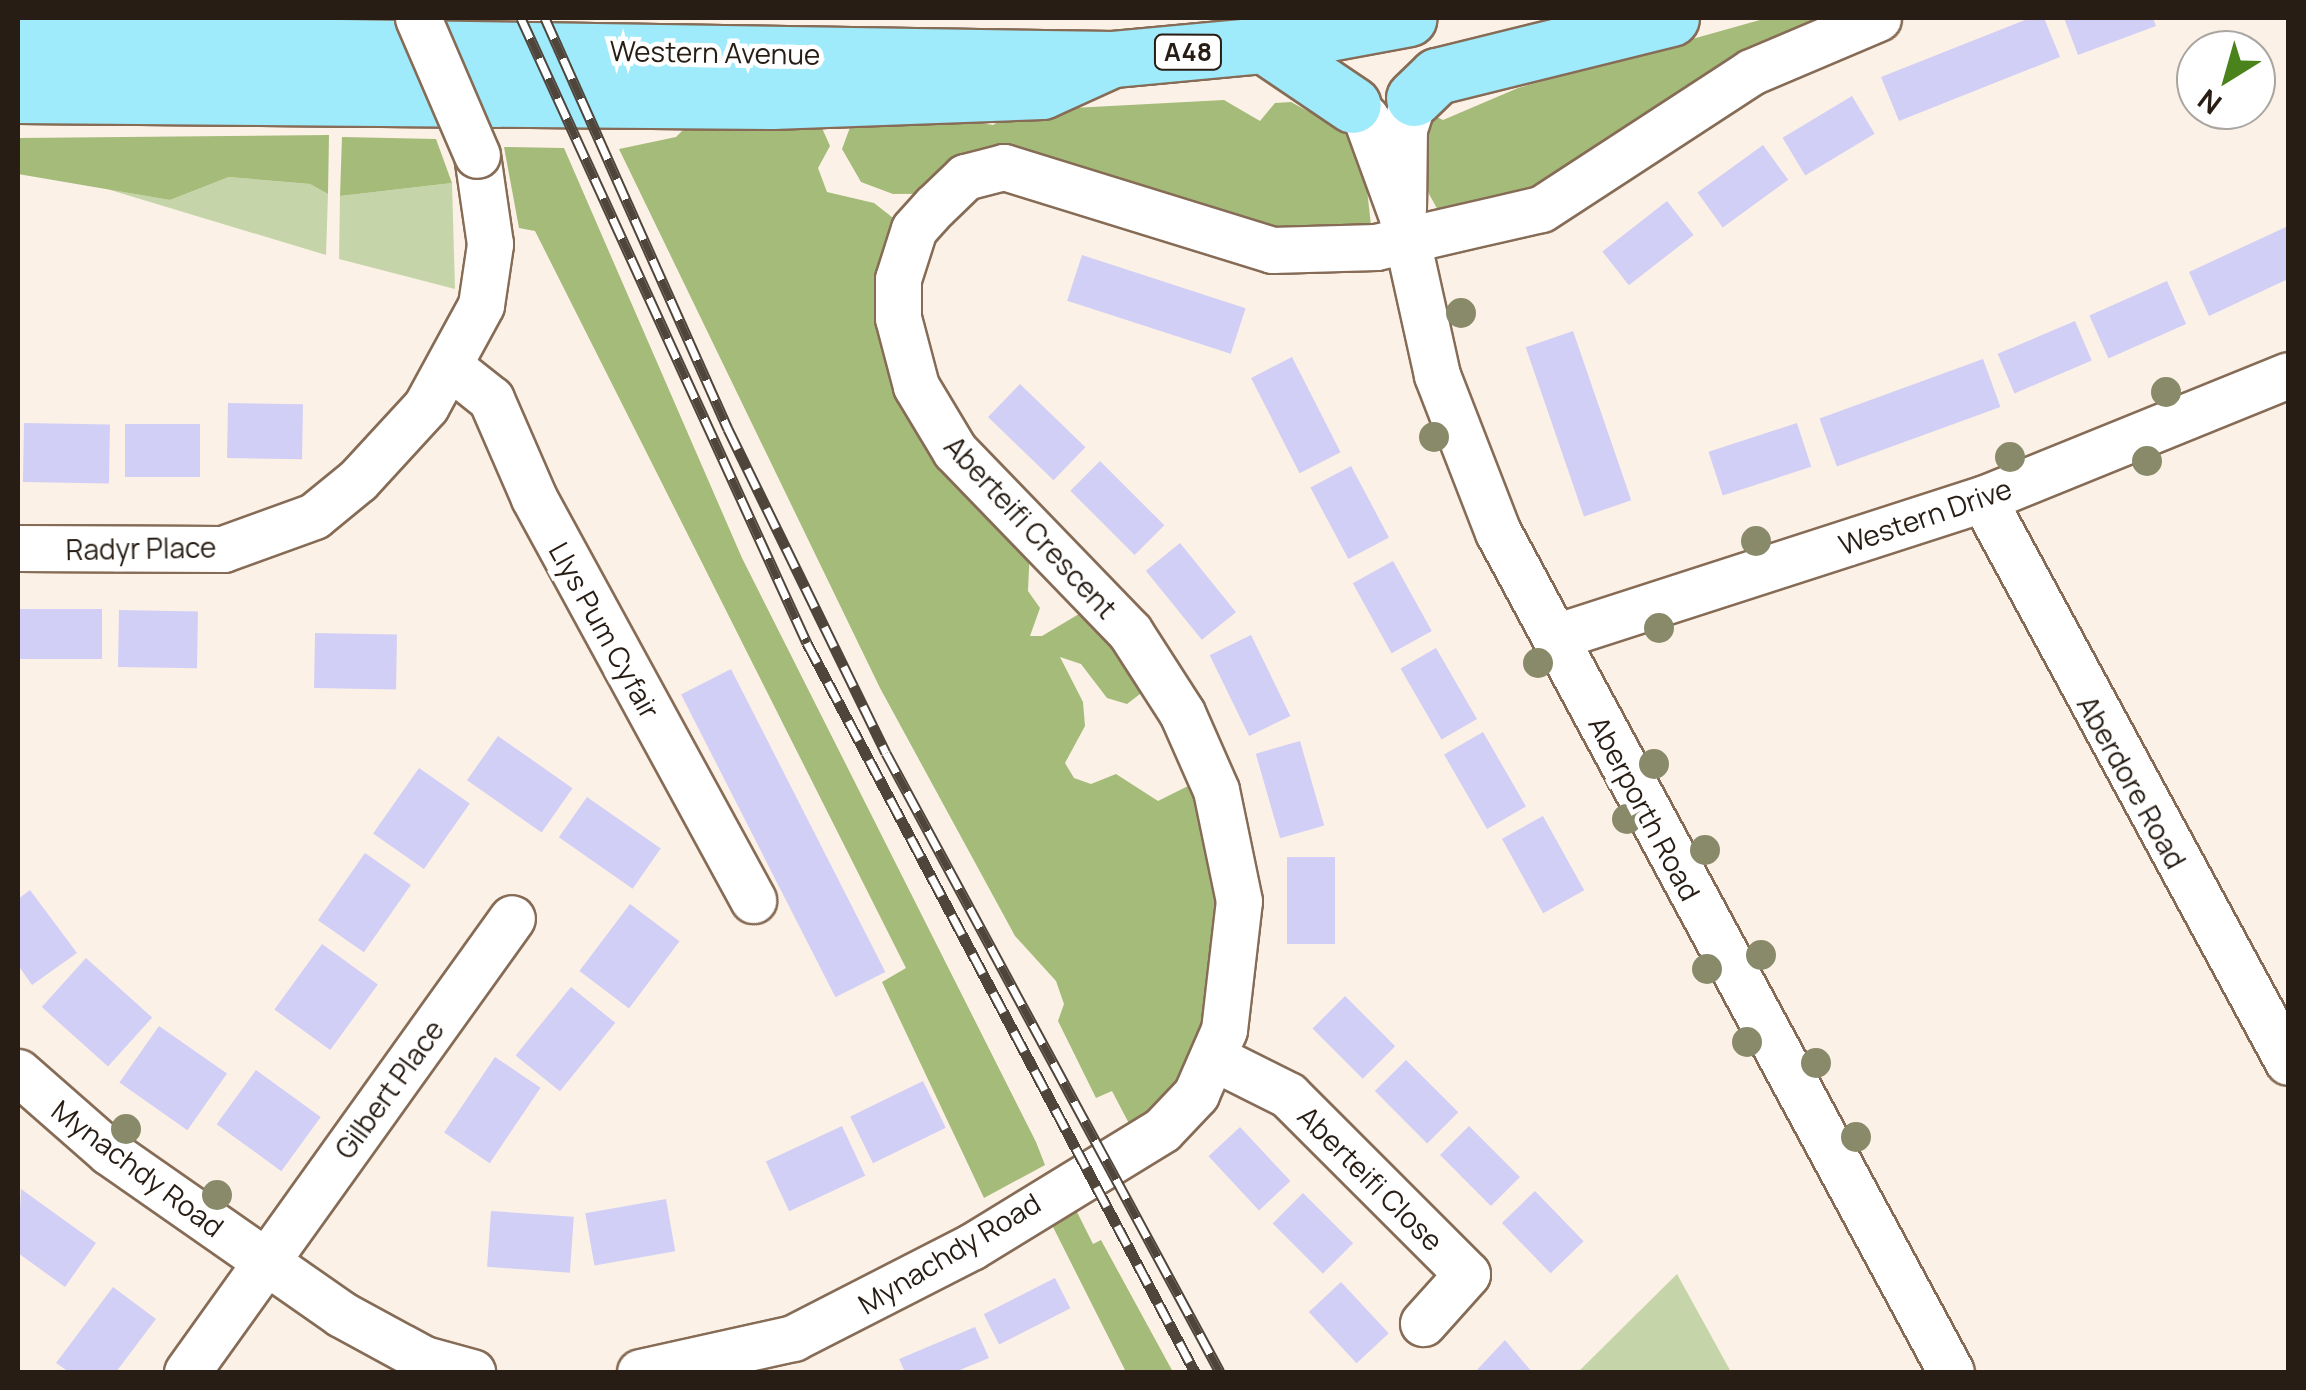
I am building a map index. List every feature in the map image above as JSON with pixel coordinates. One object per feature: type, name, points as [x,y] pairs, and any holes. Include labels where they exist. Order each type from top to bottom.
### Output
[{"type":"highway","name":"Western Avenue","points":[[18,42],[1112,59],[1264,46],[1409,18]]},
{"type":"highway","points":[[1414,98],[1437,76],[1671,18]]},
{"type":"highway","points":[[1264,46],[1353,105]]},
{"type":"highway","points":[[18,95],[790,100],[1042,91],[1112,59]]},
{"type":"street","name":"Radyr Place","points":[[18,548],[223,549],[275,534],[358,480],[452,368],[489,270],[477,155],[418,18]]},
{"type":"street","name":"Aberteifi Crescent","points":[[1214,1058],[1239,938],[1216,790],[1149,656],[934,422],[898,318],[902,252],[952,188],[991,167],[1272,250],[1392,235],[1540,209],[1751,72],[1878,18]]},
{"type":"street","name":"Aberporth Road","points":[[1392,235],[1404,129],[1414,98]]},
{"type":"street","name":"Aberporth Road","points":[[1353,105],[1366,118],[1392,235],[1470,468],[1554,638],[1951,1372]]},
{"type":"street","name":"Llys Pum Cyfair","points":[[452,368],[490,399],[534,498],[753,900]]},
{"type":"street","name":"Western Drive","points":[[1554,638],[1983,499],[2288,375]]},
{"type":"street","name":"Aberdore Road","points":[[1983,499],[2288,1062]]},
{"type":"street","name":"Gilbert Place","points":[[187,1372],[512,918]]},
{"type":"street","name":"Aberteifi Close","points":[[1214,1058],[1288,1095],[1467,1274],[1424,1323]]},
{"type":"street","name":"Mynachdy Road","points":[[640,1372],[756,1350],[894,1291],[1053,1190],[1146,1142],[1196,1094],[1214,1058]]},
{"type":"street","name":"Mynachdy Road","points":[[18,1072],[109,1152],[341,1314],[431,1366],[472,1372]]},
{"type":"green space","points":[[1767,18],[1866,18],[1556,186],[1439,212],[1429,194],[1418,160],[1425,111],[1443,120],[1518,88]]},
{"type":"green space","points":[[1224,100],[1260,121],[1275,103],[1291,102],[1344,131],[1365,172],[1372,234],[1347,246],[1133,192],[893,194],[861,182],[842,149],[852,122],[944,117],[993,125],[1014,111]]},
{"type":"green space","points":[[818,119],[830,146],[818,168],[827,192],[874,203],[897,221],[886,289],[1030,547],[1028,591],[1040,608],[1030,636],[1042,636],[1089,608],[1144,691],[1127,704],[1107,698],[1081,664],[1060,657],[1083,702],[1085,726],[1065,763],[1074,778],[1091,784],[1116,774],[1158,801],[1200,780],[1224,882],[1198,1066],[1135,1135],[1112,1091],[1096,1098],[1058,1021],[1064,1004],[1056,981],[1015,936],[880,688],[619,149],[676,137],[693,120]]},
{"type":"green space","points":[[329,135],[328,194],[310,184],[229,177],[170,200],[18,174],[18,138]]},
{"type":"green space","points":[[342,137],[436,139],[452,183],[340,196]]},
{"type":"green space","points":[[504,147],[564,148],[742,558],[1036,1142],[1045,1165],[984,1198],[882,982],[906,968],[535,231],[519,228]]},
{"type":"green space","points":[[229,177],[310,184],[328,194],[326,255],[107,189],[170,200]]},
{"type":"green space","points":[[452,183],[455,289],[339,259],[340,196]]},
{"type":"green space","points":[[1073,1204],[1093,1244],[1101,1240],[1173,1372],[1126,1372],[1053,1227]]},
{"type":"green space","points":[[1677,1274],[1731,1372],[1578,1372]]},
{"type":"building","points":[[2030,18],[2044,18],[2060,57],[1899,121],[1881,77]]},
{"type":"building","points":[[2064,18],[2153,18],[2156,26],[2078,55]]},
{"type":"building","points":[[1852,96],[1875,134],[1805,175],[1783,138]]},
{"type":"building","points":[[1763,145],[1788,180],[1723,227],[1697,193]]},
{"type":"building","points":[[1667,201],[1693,235],[1629,285],[1602,251]]},
{"type":"building","points":[[2288,226],[2288,279],[2209,316],[2189,272]]},
{"type":"building","points":[[1082,255],[1246,308],[1231,354],[1067,301]]},
{"type":"building","points":[[2167,281],[2186,324],[2108,359],[2089,316]]},
{"type":"building","points":[[2075,321],[2092,361],[2014,393],[1998,354]]},
{"type":"building","points":[[1573,331],[1631,500],[1584,517],[1526,347]]},
{"type":"building","points":[[1292,357],[1341,452],[1300,473],[1251,378]]},
{"type":"building","points":[[1983,359],[2000,407],[1837,466],[1819,419]]},
{"type":"building","points":[[1020,384],[1085,447],[1054,480],[988,417]]},
{"type":"building","points":[[228,403],[303,404],[302,459],[227,458]]},
{"type":"building","points":[[24,423],[110,425],[109,483],[23,482]]},
{"type":"building","points":[[1797,423],[1811,467],[1723,495],[1709,452]]},
{"type":"building","points":[[125,424],[200,424],[200,477],[125,477]]},
{"type":"building","points":[[1100,461],[1164,525],[1135,555],[1070,491]]},
{"type":"building","points":[[1351,466],[1389,538],[1348,559],[1310,488]]},
{"type":"building","points":[[1180,543],[1236,612],[1202,640],[1146,571]]},
{"type":"building","points":[[1393,561],[1432,631],[1392,653],[1353,583]]},
{"type":"building","points":[[20,609],[102,609],[102,659],[20,659]]},
{"type":"building","points":[[119,610],[198,611],[197,668],[118,667]]},
{"type":"building","points":[[315,633],[397,634],[396,689],[314,688]]},
{"type":"building","points":[[1251,635],[1290,716],[1249,736],[1210,655]]},
{"type":"building","points":[[1436,648],[1477,719],[1441,740],[1400,668]]},
{"type":"building","points":[[731,669],[885,972],[835,997],[681,694]]},
{"type":"building","points":[[1483,732],[1526,806],[1487,829],[1444,754]]},
{"type":"building","points":[[498,736],[573,788],[542,832],[467,780]]},
{"type":"building","points":[[1300,741],[1324,826],[1280,838],[1256,754]]},
{"type":"building","points":[[419,768],[470,804],[424,869],[373,834]]},
{"type":"building","points":[[587,797],[661,849],[633,889],[559,837]]},
{"type":"building","points":[[1543,816],[1584,890],[1543,913],[1502,839]]},
{"type":"building","points":[[365,853],[411,885],[364,952],[318,920]]},
{"type":"building","points":[[1287,857],[1335,857],[1335,944],[1287,944]]},
{"type":"building","points":[[30,890],[77,953],[32,985],[18,965],[18,899]]},
{"type":"building","points":[[630,904],[680,941],[629,1008],[579,971]]},
{"type":"building","points":[[322,944],[378,985],[330,1050],[274,1010]]},
{"type":"building","points":[[86,958],[152,1018],[108,1067],[42,1007]]},
{"type":"building","points":[[571,987],[615,1023],[560,1091],[516,1055]]},
{"type":"building","points":[[1345,996],[1395,1046],[1363,1079],[1312,1029]]},
{"type":"building","points":[[159,1026],[227,1074],[187,1130],[119,1083]]},
{"type":"building","points":[[495,1057],[541,1088],[490,1163],[444,1132]]},
{"type":"building","points":[[1406,1060],[1458,1112],[1427,1143],[1375,1091]]},
{"type":"building","points":[[256,1070],[321,1117],[281,1171],[217,1124]]},
{"type":"building","points":[[923,1081],[946,1128],[873,1163],[850,1117]]},
{"type":"building","points":[[842,1126],[865,1176],[789,1211],[766,1161]]},
{"type":"building","points":[[1469,1126],[1520,1177],[1491,1206],[1440,1155]]},
{"type":"building","points":[[1240,1127],[1290,1181],[1259,1210],[1209,1156]]},
{"type":"building","points":[[21,1189],[96,1243],[65,1287],[18,1253]]},
{"type":"building","points":[[1535,1191],[1584,1241],[1551,1273],[1502,1223]]},
{"type":"building","points":[[1303,1193],[1353,1243],[1323,1274],[1273,1223]]},
{"type":"building","points":[[666,1199],[675,1251],[594,1265],[585,1213]]},
{"type":"building","points":[[491,1211],[574,1217],[570,1273],[487,1267]]},
{"type":"building","points":[[1055,1278],[1070,1308],[999,1345],[984,1314]]},
{"type":"building","points":[[1341,1282],[1389,1333],[1357,1363],[1309,1312]]},
{"type":"building","points":[[113,1287],[156,1319],[116,1372],[69,1372],[56,1363]]},
{"type":"building","points":[[975,1327],[989,1358],[955,1372],[905,1372],[899,1359]]},
{"type":"building","points":[[1505,1340],[1532,1372],[1475,1372]]},
{"type":"railway","points":[[521,18],[807,643],[1195,1372]]},
{"type":"railway","points":[[545,18],[728,429],[886,753],[1220,1372]]}]
